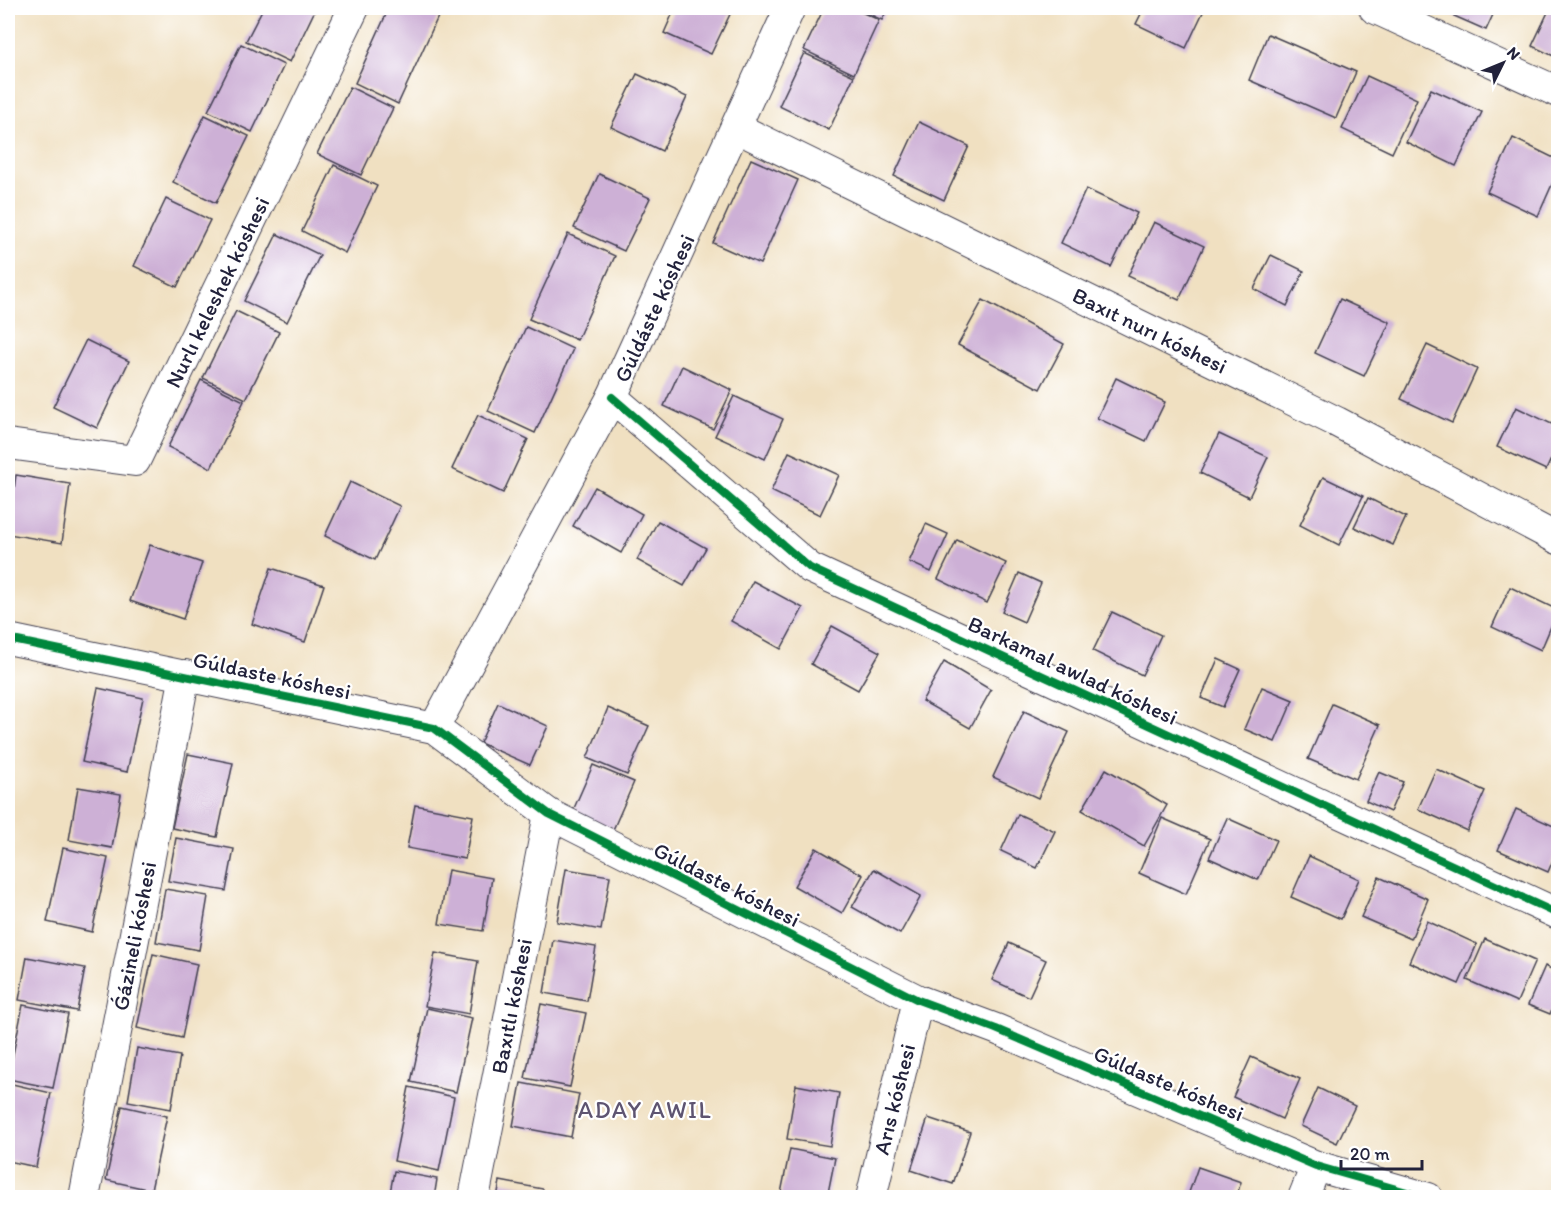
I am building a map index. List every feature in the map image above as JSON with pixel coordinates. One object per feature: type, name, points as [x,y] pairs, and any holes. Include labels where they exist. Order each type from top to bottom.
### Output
[{"type":"street","name":"Nurlı keleshek kóshesi","points":[[8,444],[135,461],[354,8]]},
{"type":"street","name":"Gúldáste kóshesi","points":[[434,728],[612,397],[790,8]]},
{"type":"street","points":[[1374,8],[1558,92]]},
{"type":"street","name":"Baxıt nurı kóshesi","points":[[737,128],[1337,422],[1558,538]]},
{"type":"street","name":"Barkamal awlad kóshesi","points":[[612,397],[810,568],[1558,914]]},
{"type":"street","name":"Gúldaste kóshesi","points":[[8,639],[434,728],[549,814],[918,1000],[996,1029],[1316,1166],[1428,1197]]},
{"type":"street","name":"Ǵázineli kóshesi","points":[[84,1197],[184,675]]},
{"type":"street","name":"Baxıtlı kóshesi","points":[[474,1197],[549,814]]},
{"type":"street","name":"Arıs kóshesi","points":[[871,1197],[918,1000]]},
{"type":"street","points":[[1303,1197],[1316,1166]]},
{"type":"building","points":[[263,8],[316,8],[290,62],[246,41]]},
{"type":"building","points":[[389,8],[442,8],[398,104],[355,83]]},
{"type":"building","points":[[675,8],[733,8],[711,54],[664,33]]},
{"type":"building","points":[[824,8],[852,8],[879,20],[854,74],[804,50]]},
{"type":"building","points":[[856,8],[888,8],[882,20]]},
{"type":"building","points":[[1144,8],[1205,8],[1186,48],[1136,24]]},
{"type":"building","points":[[1436,8],[1496,8],[1486,30]]},
{"type":"building","points":[[1550,8],[1558,8],[1558,58],[1532,46]]},
{"type":"building","points":[[1268,34],[1356,72],[1336,118],[1249,80]]},
{"type":"building","points":[[241,44],[284,65],[252,132],[208,111]]},
{"type":"building","points":[[804,53],[854,76],[829,130],[779,106]]},
{"type":"building","points":[[637,74],[687,97],[662,151],[611,127]]},
{"type":"building","points":[[1367,76],[1417,99],[1392,153],[1342,129]]},
{"type":"building","points":[[350,87],[393,108],[361,175],[317,154]]},
{"type":"building","points":[[1431,89],[1482,112],[1456,166],[1406,142]]},
{"type":"building","points":[[205,115],[249,136],[216,203],[173,182]]},
{"type":"building","points":[[919,122],[969,146],[944,200],[894,176]]},
{"type":"building","points":[[1513,138],[1558,160],[1558,171],[1538,216],[1487,192]]},
{"type":"building","points":[[751,159],[798,180],[760,264],[713,243]]},
{"type":"building","points":[[334,165],[377,186],[345,253],[302,231]]},
{"type":"building","points":[[599,174],[650,198],[624,251],[574,228]]},
{"type":"building","points":[[1086,189],[1137,213],[1111,267],[1061,243]]},
{"type":"building","points":[[166,199],[210,220],[177,287],[134,266]]},
{"type":"building","points":[[1154,222],[1204,246],[1179,300],[1128,276]]},
{"type":"building","points":[[277,234],[320,255],[287,322],[244,301]]},
{"type":"building","points":[[568,234],[615,256],[577,340],[529,319]]},
{"type":"building","points":[[1271,255],[1304,271],[1287,306],[1254,289]]},
{"type":"building","points":[[1340,299],[1390,322],[1364,376],[1315,353]]},
{"type":"building","points":[[983,300],[1064,344],[1040,389],[958,345]]},
{"type":"building","points":[[236,311],[279,332],[246,399],[203,378]]},
{"type":"building","points":[[526,327],[573,349],[535,433],[488,411]]},
{"type":"building","points":[[86,340],[129,361],[97,428],[53,407]]},
{"type":"building","points":[[1427,345],[1477,369],[1452,423],[1401,399]]},
{"type":"building","points":[[682,366],[732,390],[713,429],[664,406]]},
{"type":"building","points":[[1116,378],[1165,402],[1146,441],[1097,418]]},
{"type":"building","points":[[201,380],[244,401],[211,468],[168,447]]},
{"type":"building","points":[[734,396],[783,419],[765,459],[715,436]]},
{"type":"building","points":[[1516,407],[1558,427],[1558,444],[1546,470],[1497,447]]},
{"type":"building","points":[[478,415],[528,439],[503,493],[452,469]]},
{"type":"building","points":[[1219,434],[1268,457],[1249,497],[1200,473]]},
{"type":"building","points":[[789,452],[839,475],[820,515],[771,491]]},
{"type":"building","points":[[16,475],[70,484],[62,543],[8,534]]},
{"type":"building","points":[[1323,477],[1363,496],[1339,545],[1300,525]]},
{"type":"building","points":[[350,482],[400,506],[375,560],[325,536]]},
{"type":"building","points":[[595,487],[642,514],[621,553],[573,526]]},
{"type":"building","points":[[1368,498],[1406,517],[1393,545],[1354,527]]},
{"type":"building","points":[[658,521],[706,548],[684,586],[637,560]]},
{"type":"building","points":[[926,524],[948,534],[931,572],[909,562]]},
{"type":"building","points":[[957,540],[1006,563],[987,603],[938,579]]},
{"type":"building","points":[[150,545],[202,563],[183,619],[130,601]]},
{"type":"building","points":[[271,568],[324,585],[305,642],[252,624]]},
{"type":"building","points":[[1019,573],[1041,583],[1024,622],[1002,612]]},
{"type":"building","points":[[753,581],[803,608],[781,649],[731,621]]},
{"type":"building","points":[[1510,587],[1558,610],[1541,650],[1492,627]]},
{"type":"building","points":[[1112,612],[1161,635],[1142,675],[1093,651]]},
{"type":"building","points":[[832,626],[880,652],[858,690],[811,664]]},
{"type":"building","points":[[1218,659],[1240,669],[1223,707],[1201,698]]},
{"type":"building","points":[[944,662],[991,690],[970,728],[922,701]]},
{"type":"building","points":[[1262,687],[1293,700],[1275,742],[1244,729]]},
{"type":"building","points":[[98,688],[143,698],[127,772],[82,762]]},
{"type":"building","points":[[498,703],[548,726],[530,765],[480,743]]},
{"type":"building","points":[[1332,704],[1380,725],[1356,779],[1308,759]]},
{"type":"building","points":[[608,708],[649,726],[627,775],[587,758]]},
{"type":"building","points":[[1024,711],[1069,732],[1038,798],[993,777]]},
{"type":"building","points":[[188,754],[233,763],[217,837],[172,828]]},
{"type":"building","points":[[593,765],[634,782],[612,832],[571,815]]},
{"type":"building","points":[[1106,769],[1167,805],[1144,846],[1082,810]]},
{"type":"building","points":[[1436,769],[1485,791],[1467,831],[1418,809]]},
{"type":"building","points":[[1379,772],[1403,782],[1390,812],[1366,801]]},
{"type":"building","points":[[78,787],[121,794],[112,848],[69,840]]},
{"type":"building","points":[[415,805],[473,816],[465,859],[407,848]]},
{"type":"building","points":[[1516,809],[1558,828],[1558,848],[1548,872],[1498,850]]},
{"type":"building","points":[[1018,814],[1055,831],[1037,868],[1001,851]]},
{"type":"building","points":[[1162,818],[1210,839],[1186,894],[1139,873]]},
{"type":"building","points":[[1227,818],[1276,840],[1258,880],[1209,858]]},
{"type":"building","points":[[176,838],[234,849],[226,891],[168,881]]},
{"type":"building","points":[[63,848],[108,858],[92,932],[47,922]]},
{"type":"building","points":[[816,848],[863,875],[842,913],[794,886]]},
{"type":"building","points":[[1309,856],[1359,879],[1341,919],[1291,897]]},
{"type":"building","points":[[566,869],[610,876],[601,930],[557,922]]},
{"type":"building","points":[[874,869],[921,896],[900,934],[852,907]]},
{"type":"building","points":[[448,870],[492,878],[483,931],[439,924]]},
{"type":"building","points":[[1379,877],[1428,899],[1411,939],[1361,917]]},
{"type":"building","points":[[165,889],[208,896],[199,950],[156,942]]},
{"type":"building","points":[[1427,921],[1477,944],[1459,984],[1409,962]]},
{"type":"building","points":[[1485,939],[1535,961],[1517,1002],[1467,980]]},
{"type":"building","points":[[553,940],[596,947],[587,1001],[544,993]]},
{"type":"building","points":[[1009,943],[1046,960],[1029,997],[992,980]]},
{"type":"building","points":[[435,953],[478,961],[469,1014],[425,1006]]},
{"type":"building","points":[[153,954],[197,964],[182,1038],[137,1028]]},
{"type":"building","points":[[27,957],[85,968],[77,1011],[19,1000]]},
{"type":"building","points":[[1545,966],[1558,972],[1558,994],[1550,1014],[1528,1005]]},
{"type":"building","points":[[541,1004],[586,1013],[570,1087],[525,1078]]},
{"type":"building","points":[[23,1005],[68,1014],[53,1088],[8,1079]]},
{"type":"building","points":[[427,1008],[472,1018],[456,1092],[411,1082]]},
{"type":"building","points":[[137,1048],[180,1056],[171,1109],[128,1101]]},
{"type":"building","points":[[1251,1057],[1300,1079],[1282,1119],[1233,1097]]},
{"type":"building","points":[[8,1083],[51,1093],[36,1167],[8,1161]]},
{"type":"building","points":[[521,1083],[579,1094],[571,1137],[513,1126]]},
{"type":"building","points":[[796,1085],[839,1093],[830,1146],[787,1139]]},
{"type":"building","points":[[409,1087],[454,1097],[439,1171],[394,1161]]},
{"type":"building","points":[[1318,1088],[1355,1106],[1337,1143],[1301,1126]]},
{"type":"building","points":[[122,1106],[167,1116],[151,1190],[106,1180]]},
{"type":"building","points":[[928,1118],[970,1132],[953,1184],[911,1170]]},
{"type":"building","points":[[790,1149],[835,1158],[827,1198],[780,1198]]},
{"type":"building","points":[[1198,1167],[1241,1182],[1236,1198],[1187,1198]]},
{"type":"building","points":[[394,1171],[437,1179],[434,1198],[389,1198]]},
{"type":"building","points":[[500,1181],[543,1189],[542,1198],[497,1198]]},
{"type":"cycle path","points":[[612,397],[810,568],[1558,914]]},
{"type":"cycle path","points":[[8,639],[434,728],[549,814],[918,1000],[996,1029],[1316,1166],[1428,1198]]},
{"type":"district","name":"ADAY AWIL","points":[[645,1110]]}]
